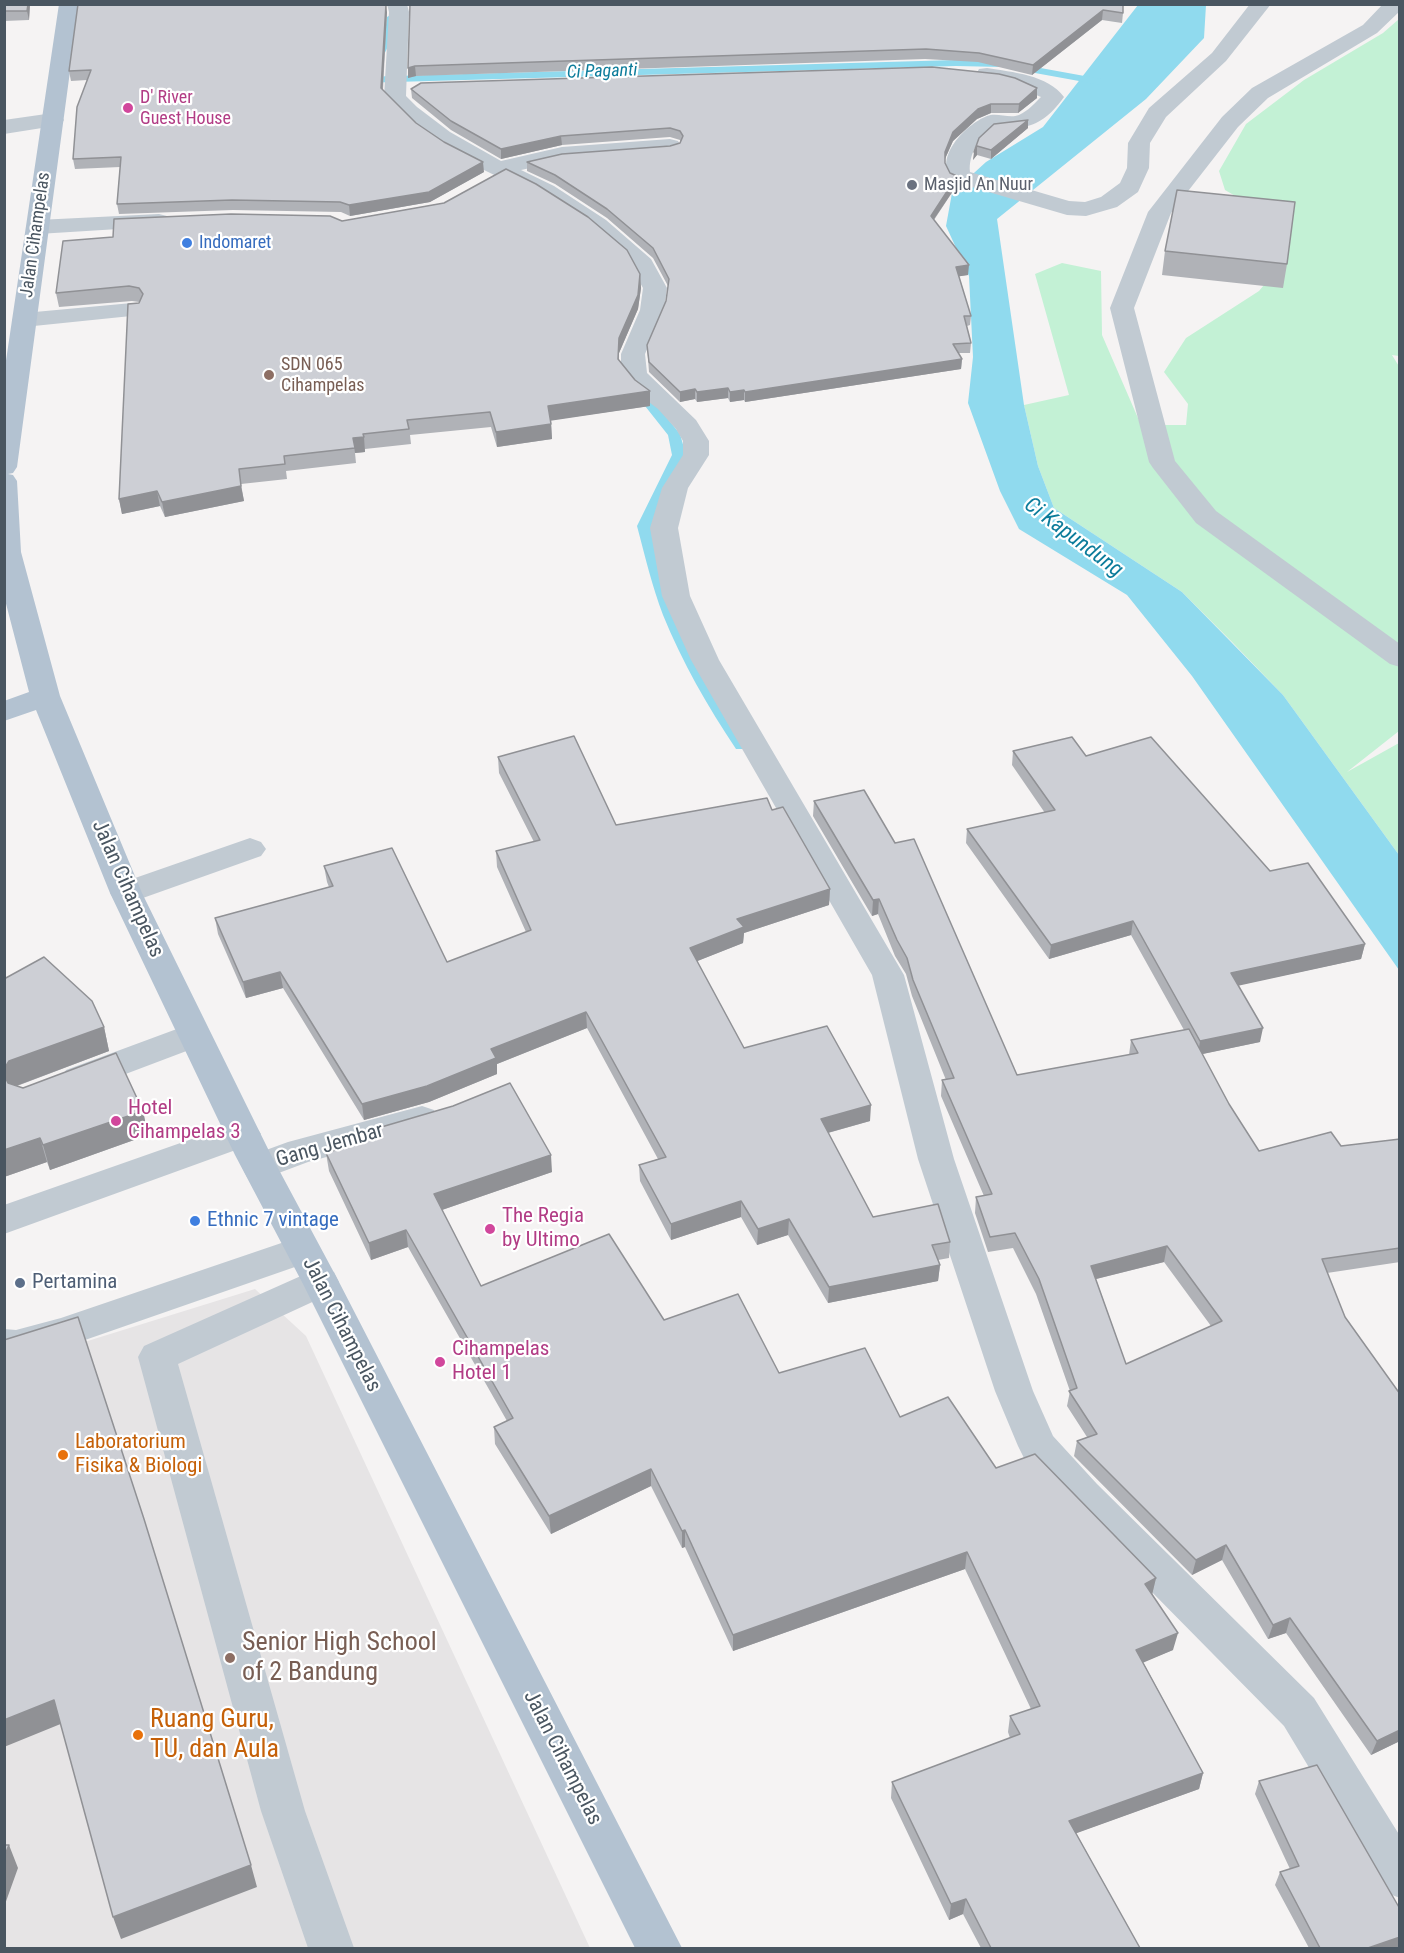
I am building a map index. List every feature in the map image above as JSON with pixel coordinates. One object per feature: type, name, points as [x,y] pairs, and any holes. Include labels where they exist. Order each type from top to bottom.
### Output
[{"type":"main road","name":"Jalan Cihampelas","points":[[4,467],[69,4]]},
{"type":"main road","name":"Jalan Cihampelas","points":[[4,481],[7,552],[45,696],[126,893],[243,1134],[302,1250],[321,1282],[659,1948]]},
{"type":"main road","points":[[4,712],[45,696]]},
{"type":"street","points":[[397,4],[400,84],[409,112],[495,175],[546,191],[598,225],[639,259],[655,288],[652,309],[633,354],[634,374],[646,388],[668,404],[687,425],[696,441],[696,455],[675,488],[664,528],[676,596],[705,660],[888,975],[936,1159],[1014,1392],[1038,1446],[1083,1496],[1299,1712],[1400,1877]]},
{"type":"street","points":[[962,71],[1005,77],[1048,91],[1053,97],[1032,119],[1010,124],[994,121],[970,137],[957,159],[959,176],[1067,208],[1086,209],[1109,202],[1130,187],[1138,168],[1139,143],[1157,112],[1220,57],[1261,4]]},
{"type":"street","points":[[1395,4],[1370,29],[1260,93],[1230,122],[1160,212],[1122,308],[1162,462],[1169,471],[1206,517],[1400,658]]},
{"type":"street","points":[[4,127],[53,120]]},
{"type":"street","points":[[495,175],[562,154],[670,146]]},
{"type":"street","points":[[38,227],[185,220]]},
{"type":"street","points":[[24,320],[132,310]]},
{"type":"street","points":[[126,893],[250,849]]},
{"type":"street","points":[[49,1090],[193,1035]]},
{"type":"street","name":"Gang Jembar","points":[[260,1167],[300,1151],[382,1131],[454,1108]]},
{"type":"street","points":[[4,1220],[243,1134]]},
{"type":"street","points":[[4,1344],[16,1345],[62,1333],[302,1250]]},
{"type":"street","points":[[321,1282],[157,1357],[283,1811],[331,1948]]},
{"type":"shaded area","name":"Senior High School of 2 Bandung","points":[[255,1289],[306,1336],[590,1948],[5,1948],[4,1367]]},
{"type":"green space","points":[[1399,19],[1399,356],[1392,355],[1400,368],[1399,731],[1347,772],[1399,743],[1399,855],[1283,695],[1232,642],[1182,592],[1054,508],[1038,466],[1024,405],[1069,395],[1035,274],[1062,263],[1101,271],[1102,335],[1141,425],[1186,425],[1188,404],[1164,372],[1186,338],[1259,291],[1287,257],[1280,222],[1225,190],[1219,171],[1246,124],[1304,80],[1383,33]]},
{"type":"water","name":"Ci Kapundung","points":[[1138,5],[1206,5],[1204,38],[1146,99],[997,219],[1024,405],[1038,466],[1054,508],[1182,592],[1283,695],[1399,855],[1399,970],[1192,676],[1127,595],[1019,529],[1000,491],[968,403],[973,357],[969,276],[946,226],[952,193],[986,162],[1043,127]]},
{"type":"building","points":[[4,4],[28,4],[27,11],[4,11]]},
{"type":"building","points":[[78,4],[386,4],[381,88],[416,123],[444,142],[483,162],[429,192],[349,205],[340,202],[232,200],[117,204],[121,157],[73,159],[77,107],[91,70],[69,71]]},
{"type":"building","points":[[410,4],[1123,4],[1123,13],[1103,10],[1033,65],[979,53],[926,49],[408,68]]},
{"type":"building","points":[[932,67],[999,74],[1037,88],[1019,104],[991,104],[978,109],[953,132],[945,152],[945,163],[950,173],[957,176],[931,216],[969,265],[956,267],[971,316],[964,316],[971,343],[953,344],[962,359],[745,392],[744,390],[730,392],[728,388],[680,392],[649,362],[647,345],[666,301],[669,279],[653,248],[607,209],[555,175],[527,162],[562,154],[670,146],[680,143],[683,136],[680,131],[670,128],[561,136],[501,149],[451,121],[411,89],[421,83]]},
{"type":"building","points":[[1028,120],[991,150],[977,146],[974,152],[979,138],[994,124]]},
{"type":"building","points":[[506,169],[536,184],[588,217],[627,250],[640,274],[638,295],[619,338],[618,359],[635,380],[650,391],[548,406],[551,424],[496,432],[490,412],[407,420],[409,429],[363,434],[364,437],[353,438],[355,448],[284,456],[285,464],[239,469],[241,486],[162,502],[157,491],[119,499],[128,304],[139,303],[143,294],[139,288],[129,286],[56,293],[63,241],[113,237],[114,219],[231,214],[330,216],[342,221],[444,203]]},
{"type":"building","points":[[1177,190],[1295,202],[1287,264],[1165,251]]},
{"type":"building","points":[[574,736],[616,825],[767,798],[772,810],[783,807],[830,889],[737,919],[744,927],[690,948],[744,1048],[827,1026],[871,1105],[821,1119],[873,1217],[938,1204],[950,1242],[932,1245],[940,1265],[829,1287],[789,1219],[758,1229],[741,1201],[671,1224],[639,1165],[666,1157],[586,1012],[491,1049],[496,1058],[427,1086],[362,1104],[280,972],[243,982],[215,918],[333,886],[324,866],[392,848],[447,962],[531,930],[496,851],[540,840],[498,757]]},
{"type":"building","points":[[1072,737],[1086,756],[1151,737],[1270,871],[1308,863],[1365,944],[1231,973],[1263,1028],[1200,1041],[1133,921],[1051,945],[967,829],[1055,810],[1013,751]]},
{"type":"building","points":[[864,790],[895,843],[914,839],[1017,1075],[1138,1053],[1131,1040],[1189,1029],[1229,1104],[1259,1151],[1331,1132],[1341,1146],[1400,1139],[1400,1248],[1322,1259],[1345,1317],[1400,1394],[1400,1730],[1377,1741],[1290,1618],[1273,1625],[1226,1545],[1196,1560],[1077,1441],[1097,1434],[1069,1391],[1077,1388],[1039,1279],[1015,1233],[990,1237],[976,1197],[992,1194],[942,1080],[954,1078],[913,980],[907,958],[879,899],[873,900],[814,801]],"holes":[[[1167,1246],[1222,1321],[1126,1364],[1091,1266]]]},
{"type":"building","points":[[44,957],[92,1001],[104,1027],[9,1061],[4,1069],[4,979]]},
{"type":"building","points":[[116,1053],[143,1111],[43,1145],[40,1138],[4,1150],[4,1075],[8,1083],[23,1088]]},
{"type":"building","points":[[510,1083],[551,1155],[434,1194],[481,1286],[609,1234],[664,1320],[738,1294],[779,1373],[865,1348],[900,1417],[948,1397],[996,1468],[1035,1454],[1156,1578],[1145,1584],[1178,1633],[1136,1650],[1203,1773],[1069,1821],[1140,1948],[991,1948],[966,1899],[951,1904],[892,1782],[1020,1734],[1010,1716],[1040,1706],[967,1552],[733,1635],[685,1530],[682,1531],[651,1469],[549,1516],[494,1427],[513,1418],[406,1230],[369,1243],[326,1153],[382,1135],[378,1128],[453,1106]]},
{"type":"building","name":"Ruang Guru, TU, dan Aula","points":[[78,1317],[144,1519],[251,1865],[113,1917],[54,1700],[4,1720],[4,1340]]},
{"type":"building","points":[[1317,1765],[1400,1909],[1400,1937],[1368,1948],[1320,1948],[1280,1872],[1299,1866],[1259,1781]]},
{"type":"building","points":[[4,1845],[9,1845],[4,1857]]},
{"type":"waterway","points":[[374,65],[390,32],[392,17]]},
{"type":"waterway","name":"Ci Paganti","points":[[360,80],[956,63],[1002,64],[1101,82]]},
{"type":"waterway","points":[[636,387],[674,434],[679,455],[644,526],[658,578],[683,643],[741,746]]},
{"type":"place","name":"D' River Guest House","points":[[128,108]]},
{"type":"place","name":"Masjid An Nuur","points":[[912,185]]},
{"type":"place","name":"Indomaret","points":[[187,243]]},
{"type":"place","name":"SDN 065 Cihampelas","points":[[269,375]]},
{"type":"place","name":"Hotel Cihampelas 3","points":[[116,1121]]},
{"type":"place","name":"Ethnic 7 vintage","points":[[195,1221]]},
{"type":"place","name":"The Regia by Ultimo","points":[[490,1229]]},
{"type":"place","name":"Pertamina","points":[[20,1283]]},
{"type":"place","name":"Cihampelas Hotel 1","points":[[440,1362]]},
{"type":"place","name":"Laboratorium Fisika & Biologi","points":[[63,1455]]},
{"type":"place","name":"Senior High School of 2 Bandung","points":[[230,1658]]},
{"type":"place","name":"Ruang Guru, TU, dan Aula","points":[[138,1735]]}]
